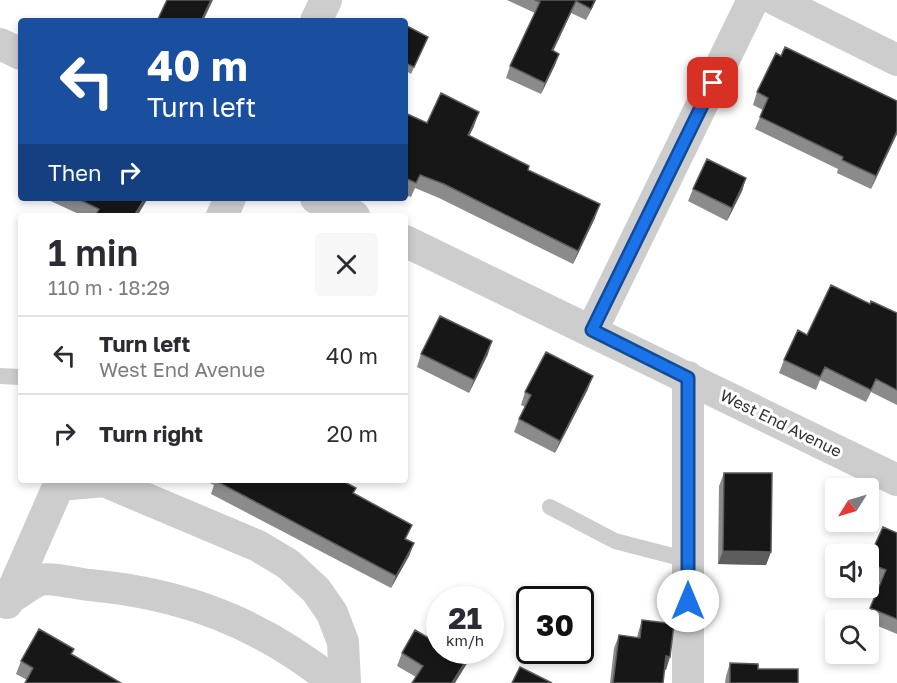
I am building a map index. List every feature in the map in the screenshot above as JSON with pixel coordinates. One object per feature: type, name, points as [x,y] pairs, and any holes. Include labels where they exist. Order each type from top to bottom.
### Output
[{"type":"street","points":[[317,18],[326,0]]},
{"type":"street","points":[[592,330],[753,0]]},
{"type":"street","points":[[776,0],[897,60]]},
{"type":"street","points":[[0,44],[18,53]]},
{"type":"street","points":[[322,201],[348,213]]},
{"type":"street","name":"West End Avenue","points":[[408,242],[897,480]]},
{"type":"street","points":[[688,378],[688,683]]},
{"type":"street","points":[[4,609],[60,483]]},
{"type":"street","points":[[111,483],[258,546],[288,564],[316,590],[332,613],[343,642],[345,683]]},
{"type":"street","points":[[4,609],[40,580],[130,589],[177,599],[221,614],[264,633],[300,655],[335,683]]},
{"type":"lane","points":[[0,376],[18,377]]},
{"type":"lane","points":[[550,507],[615,541],[688,560]]},
{"type":"building","points":[[167,0],[211,0],[202,18],[158,18]]},
{"type":"building","points":[[535,0],[595,0],[591,9],[576,1],[552,50],[559,54],[545,83],[510,66],[540,2]]},
{"type":"building","points":[[408,27],[428,37],[414,67],[408,64]]},
{"type":"building","points":[[785,47],[897,101],[897,131],[876,176],[842,160],[843,157],[760,117],[768,98],[757,92],[776,53],[781,56]]},
{"type":"building","points":[[441,93],[479,112],[468,135],[529,166],[528,170],[600,204],[578,251],[444,184],[420,175],[416,183],[408,179],[408,114],[427,123]]},
{"type":"building","points":[[707,159],[746,178],[732,208],[693,189]]},
{"type":"building","points":[[82,201],[143,201],[136,213],[97,213],[99,209]]},
{"type":"building","points":[[831,285],[870,304],[871,301],[897,313],[897,390],[876,379],[871,390],[825,367],[820,377],[784,360],[798,330],[807,335]]},
{"type":"building","points":[[440,316],[492,341],[474,380],[421,354]]},
{"type":"building","points":[[546,352],[593,376],[560,441],[519,419],[531,395],[525,392]]},
{"type":"building","points":[[724,473],[772,473],[771,552],[723,551]]},
{"type":"building","points":[[220,483],[347,483],[356,488],[353,493],[412,525],[405,539],[414,543],[396,576]]},
{"type":"building","points":[[883,527],[897,533],[897,619],[870,608],[874,598],[879,598],[879,587],[886,570],[879,567],[879,544],[875,544]]},
{"type":"building","points":[[642,620],[674,624],[670,657],[666,656],[663,683],[613,683],[619,635],[640,638]]},
{"type":"building","points":[[39,629],[74,649],[71,654],[121,683],[25,683],[33,668],[21,661]]},
{"type":"building","points":[[415,630],[426,636],[426,664],[464,664],[452,683],[412,683],[423,666],[402,653]]},
{"type":"building","points":[[730,663],[758,664],[758,669],[798,669],[798,683],[730,683]]},
{"type":"building","points":[[520,667],[552,683],[512,683]]},
{"type":"route","points":[[688,601],[688,378],[592,330],[713,83]]}]
